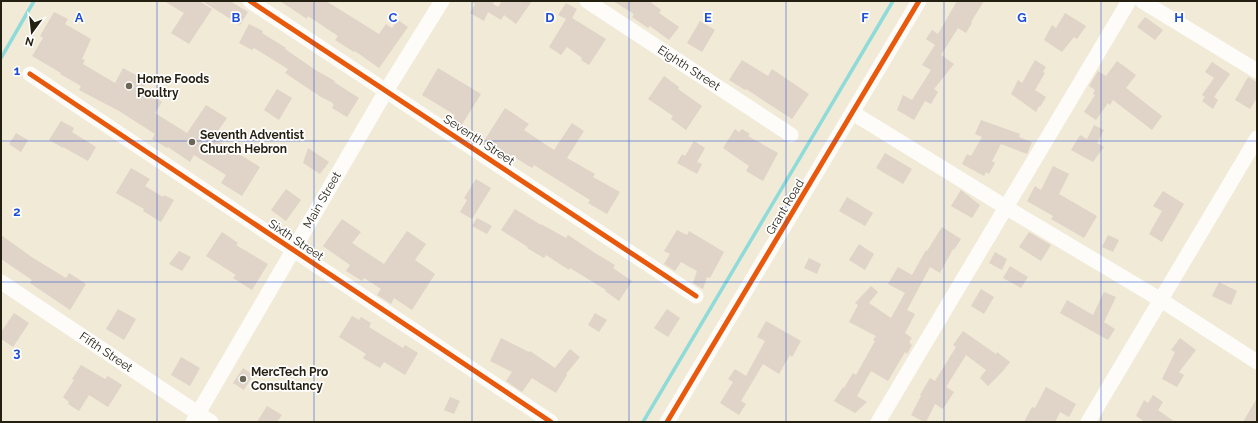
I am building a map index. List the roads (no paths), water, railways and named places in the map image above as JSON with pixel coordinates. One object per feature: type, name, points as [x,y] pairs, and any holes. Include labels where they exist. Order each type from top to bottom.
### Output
[{"type":"street","name":"Seventh Street","points":[[250,1],[696,296]]},
{"type":"street","name":"Main Street","points":[[196,418],[386,91],[442,1]]},
{"type":"street","name":"Eighth Street","points":[[587,1],[791,135]]},
{"type":"street","name":"Grant Road","points":[[667,422],[919,1]]},
{"type":"street","points":[[878,422],[1129,1]]},
{"type":"street","points":[[1142,1],[1257,71]]},
{"type":"street","name":"Sixth Street","points":[[30,74],[551,422]]},
{"type":"street","points":[[853,112],[1006,208],[1161,300],[1257,362]]},
{"type":"street","points":[[1088,422],[1257,138]]},
{"type":"street","name":"Fifth Street","points":[[1,282],[196,418],[211,422]]},
{"type":"waterway","points":[[1,58],[34,1]]},
{"type":"waterway","points":[[643,422],[893,1]]},
{"type":"place","name":"Home Foods Poultry","points":[[129,86]]},
{"type":"place","name":"Seventh Adventist Church Hebron","points":[[192,142]]},
{"type":"place","name":"MercTech Pro Consultancy","points":[[243,379]]}]
